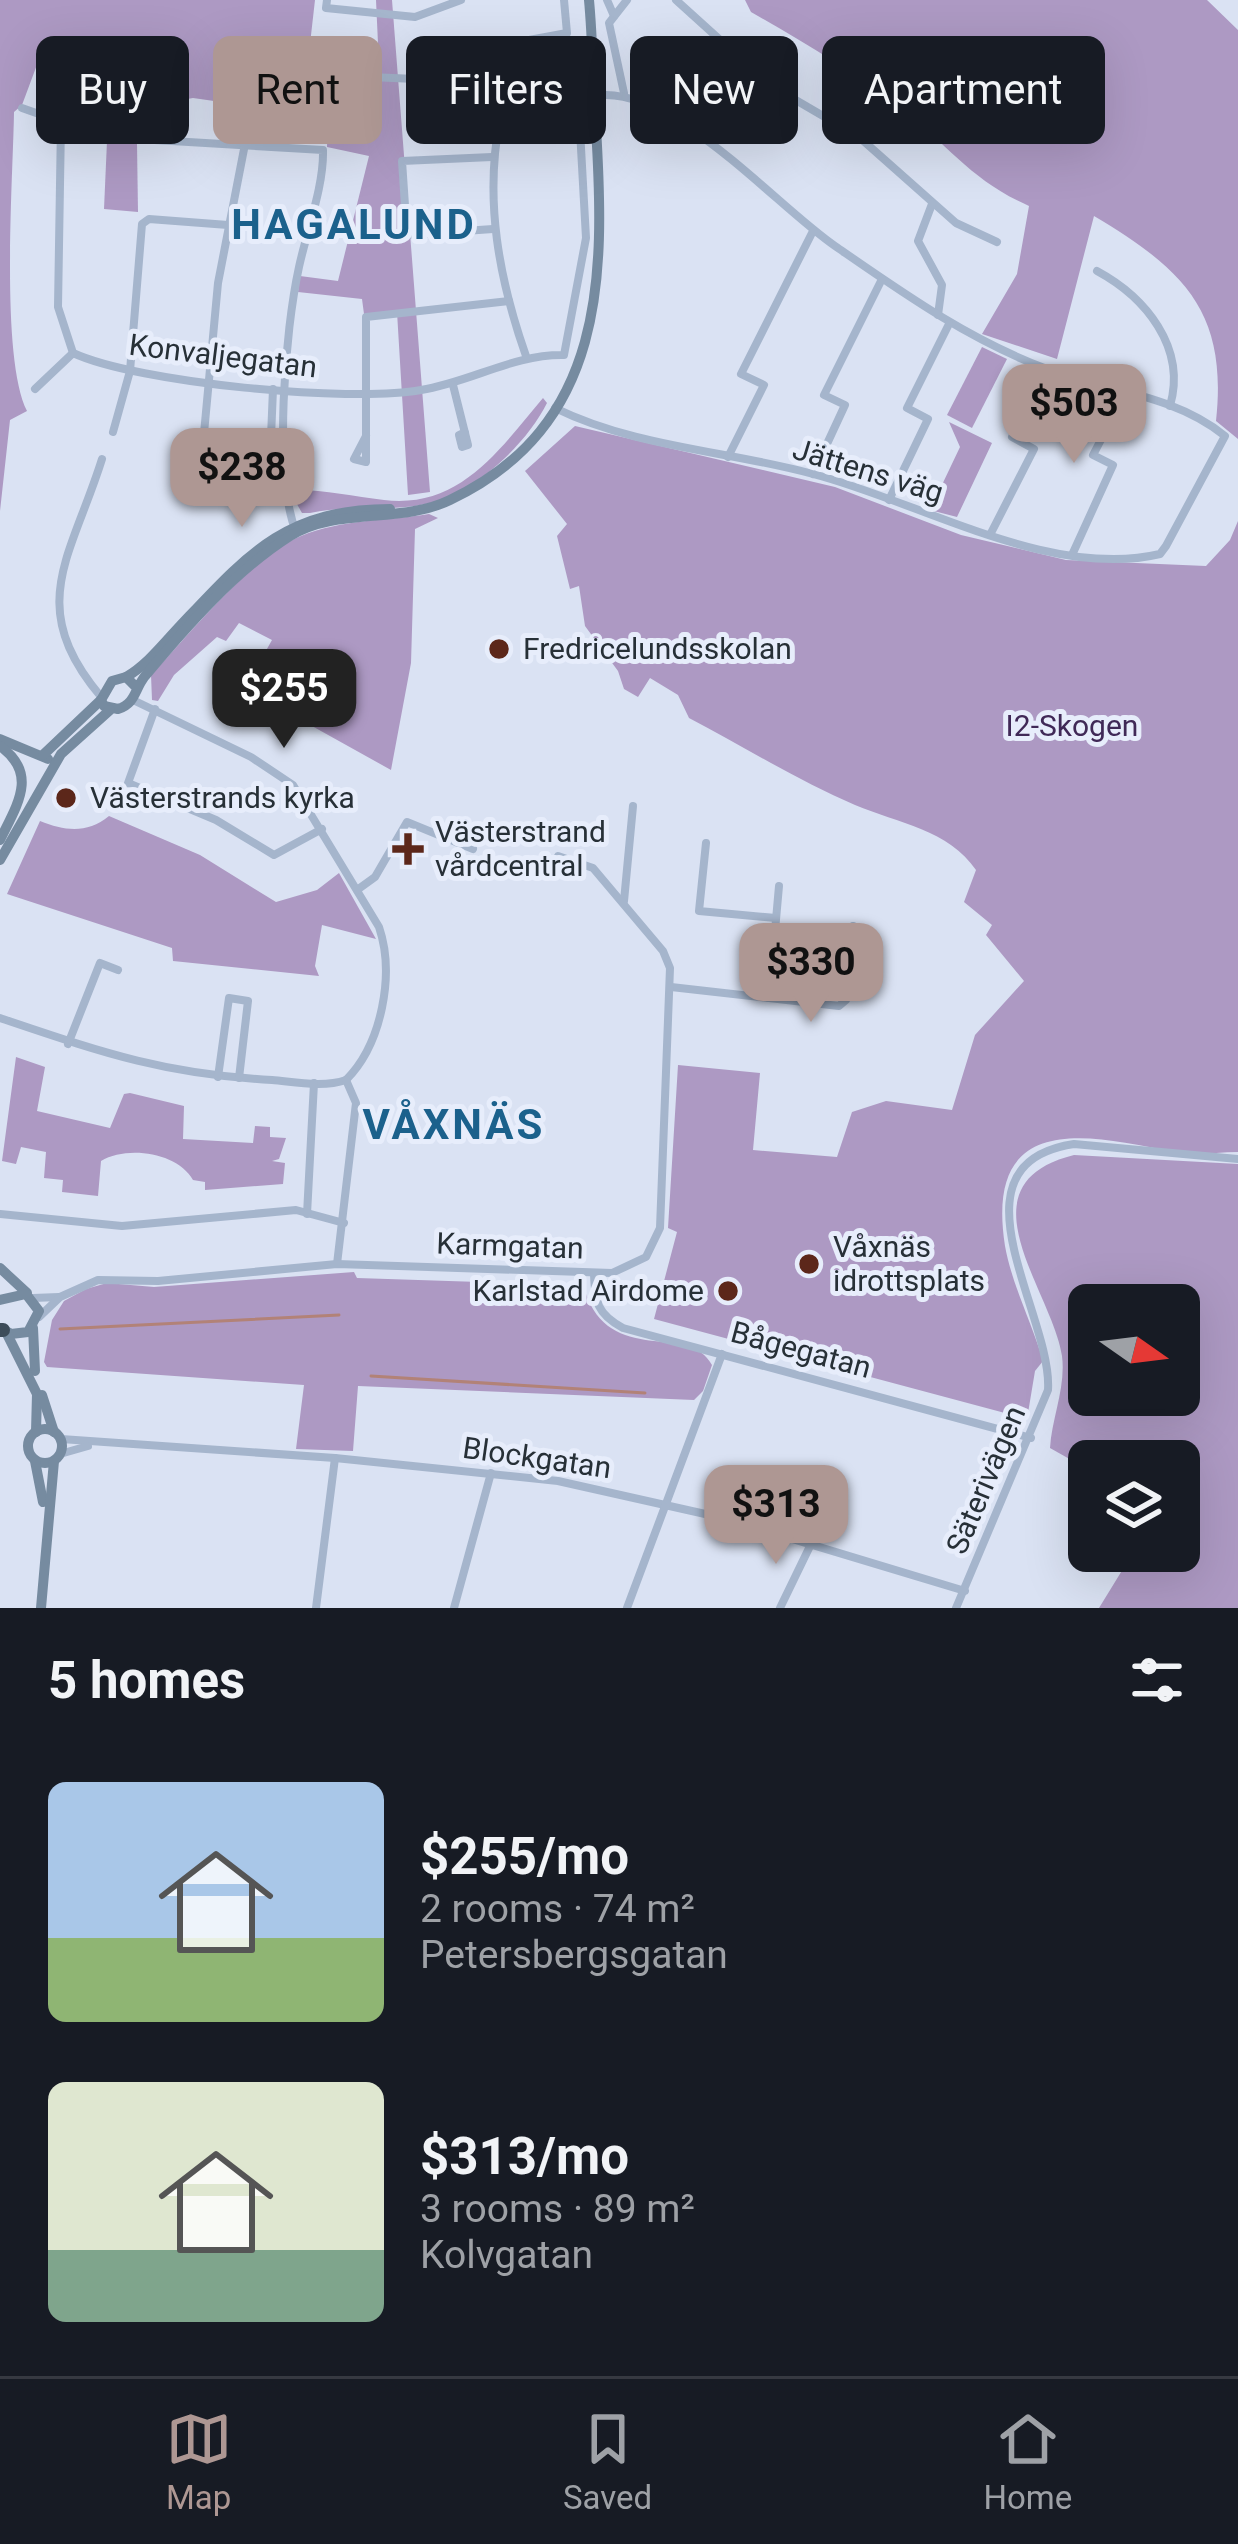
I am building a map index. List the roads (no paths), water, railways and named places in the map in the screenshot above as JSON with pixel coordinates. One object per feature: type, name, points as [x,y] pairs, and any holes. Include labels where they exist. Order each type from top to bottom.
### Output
[{"type":"street","points":[[327,0],[326,8],[415,17],[461,0]]},
{"type":"street","points":[[340,0],[349,10]]},
{"type":"street","points":[[382,78],[459,81],[475,76],[513,43],[568,32],[564,0]]},
{"type":"street","points":[[589,0],[591,36]]},
{"type":"street","points":[[608,0],[614,16]]},
{"type":"street","points":[[624,94],[610,46],[609,23],[627,0]]},
{"type":"street","points":[[676,0],[770,85],[860,137],[932,204],[979,238],[997,242]]},
{"type":"street","points":[[606,95],[624,94],[674,118],[813,232],[949,324],[1046,369],[1170,406],[1174,370],[1163,335],[1139,299],[1097,271]]},
{"type":"street","points":[[22,108],[36,113]]},
{"type":"street","points":[[35,388],[73,353],[58,307],[61,144]]},
{"type":"street","points":[[203,444],[228,225],[245,144],[322,150],[297,275],[288,389],[283,488],[294,528]]},
{"type":"street","points":[[495,144],[494,229],[526,356]]},
{"type":"street","name":"Konvaljegatan","points":[[73,353],[130,371],[273,389],[366,394],[453,385],[526,356],[564,355],[584,261],[580,144]]},
{"type":"street","points":[[84,677],[112,682],[126,677],[247,556],[294,528],[335,512],[405,511],[438,505],[481,482],[555,408],[583,354],[600,282],[596,144]]},
{"type":"street","points":[[492,157],[402,161],[406,235],[494,229]]},
{"type":"street","points":[[932,204],[917,237],[942,285],[938,316]]},
{"type":"street","points":[[113,432],[130,371],[142,224],[149,219],[228,225]]},
{"type":"street","points":[[728,457],[764,385],[741,374],[813,232]]},
{"type":"street","points":[[813,474],[845,405],[824,395],[882,279]]},
{"type":"street","points":[[366,436],[365,317],[509,301]]},
{"type":"street","points":[[890,500],[928,419],[907,408],[949,324]]},
{"type":"street","points":[[991,534],[1034,449],[1012,437],[1046,369]]},
{"type":"street","points":[[453,385],[465,432]]},
{"type":"street","points":[[269,485],[273,389]]},
{"type":"street","points":[[1072,555],[1113,465],[1093,455],[1126,392]]},
{"type":"street","name":"Jättens väg","points":[[555,408],[728,457],[813,474],[991,534],[1072,555],[1146,557],[1166,546],[1225,436],[1170,406]]},
{"type":"street","points":[[102,459],[65,561],[58,604],[69,655],[105,702]]},
{"type":"street","points":[[0,840],[22,796],[28,758],[41,755],[105,702],[135,694],[249,568],[294,528]]},
{"type":"street","points":[[0,1018],[109,1058],[218,1077],[314,1083],[346,1080],[364,1058],[387,971],[379,927],[322,830],[293,785],[268,767],[155,710],[135,694],[126,677]]},
{"type":"street","points":[[0,860],[42,783],[105,702],[112,682]]},
{"type":"street","points":[[155,710],[128,782],[216,820],[274,855],[322,830]]},
{"type":"street","points":[[0,742],[41,755],[52,768]]},
{"type":"street","points":[[0,742],[23,772],[42,783]]},
{"type":"street","points":[[623,902],[633,806]]},
{"type":"street","points":[[357,890],[375,877],[407,822],[473,849]]},
{"type":"street","points":[[706,844],[699,911],[776,918]]},
{"type":"street","name":"Karmgatan","points":[[36,1323],[61,1297],[98,1280],[158,1282],[337,1264],[594,1274],[630,1268],[646,1257],[660,1228],[671,987],[663,951],[623,902],[586,862],[558,856]]},
{"type":"street","points":[[769,998],[779,886]]},
{"type":"street","points":[[671,987],[839,1006],[846,1000],[853,926]]},
{"type":"street","points":[[68,1044],[100,963],[118,970]]},
{"type":"street","points":[[218,1077],[230,998],[248,1000],[239,1078]]},
{"type":"street","points":[[337,1264],[356,1103],[346,1080]]},
{"type":"street","points":[[307,1214],[314,1083]]},
{"type":"street","name":"Säterivägen","points":[[956,1608],[1048,1390],[1050,1360],[1018,1271],[1008,1213],[1014,1184],[1028,1162],[1048,1148],[1074,1144],[1172,1157],[1238,1159]]},
{"type":"street","points":[[0,1214],[129,1226],[307,1214],[344,1223]]},
{"type":"street","points":[[0,1268],[32,1297],[36,1323],[32,1364],[57,1436],[41,1608]]},
{"type":"street","name":"Bågegatan","points":[[594,1274],[594,1302],[605,1319],[623,1328],[1031,1438]]},
{"type":"street","points":[[0,1300],[15,1293],[32,1297]]},
{"type":"street","name":"Karmgatan","points":[[32,1297],[61,1297]]},
{"type":"street","points":[[2,1330],[17,1335],[36,1323]]},
{"type":"street","points":[[2,1330],[37,1394],[36,1432],[28,1446],[46,1522]]},
{"type":"street","points":[[627,1608],[722,1354]]},
{"type":"street","points":[[36,1432],[57,1436]]},
{"type":"street","name":"Blockgatan","points":[[57,1436],[90,1445],[335,1458],[491,1473],[668,1505],[965,1591]]},
{"type":"street","name":"Blockgatan","points":[[57,1458],[90,1445]]},
{"type":"street","points":[[35,1460],[57,1458]]},
{"type":"street","points":[[316,1608],[335,1458]]},
{"type":"street","points":[[454,1608],[491,1473]]},
{"type":"street","points":[[780,1608],[811,1544]]},
{"type":"waterway","points":[[60,1329],[339,1315]]},
{"type":"waterway","points":[[371,1376],[645,1393]]},
{"type":"place","name":"Fredricelundsskolan","points":[[499,649]]},
{"type":"place","name":"Västerstrands kyrka","points":[[66,798]]},
{"type":"place","name":"Västerstrand vårdcentral","points":[[408,849]]},
{"type":"place","name":"Våxnäs idrottsplats","points":[[809,1264]]},
{"type":"place","name":"Karlstad Airdome","points":[[728,1291]]},
{"type":"district","name":"HAGALUND","points":[[354,224]]},
{"type":"district","name":"VÅXNÄS","points":[[454,1124]]},
{"type":"park label","name":"I2-Skogen","points":[[1072,726]]}]
